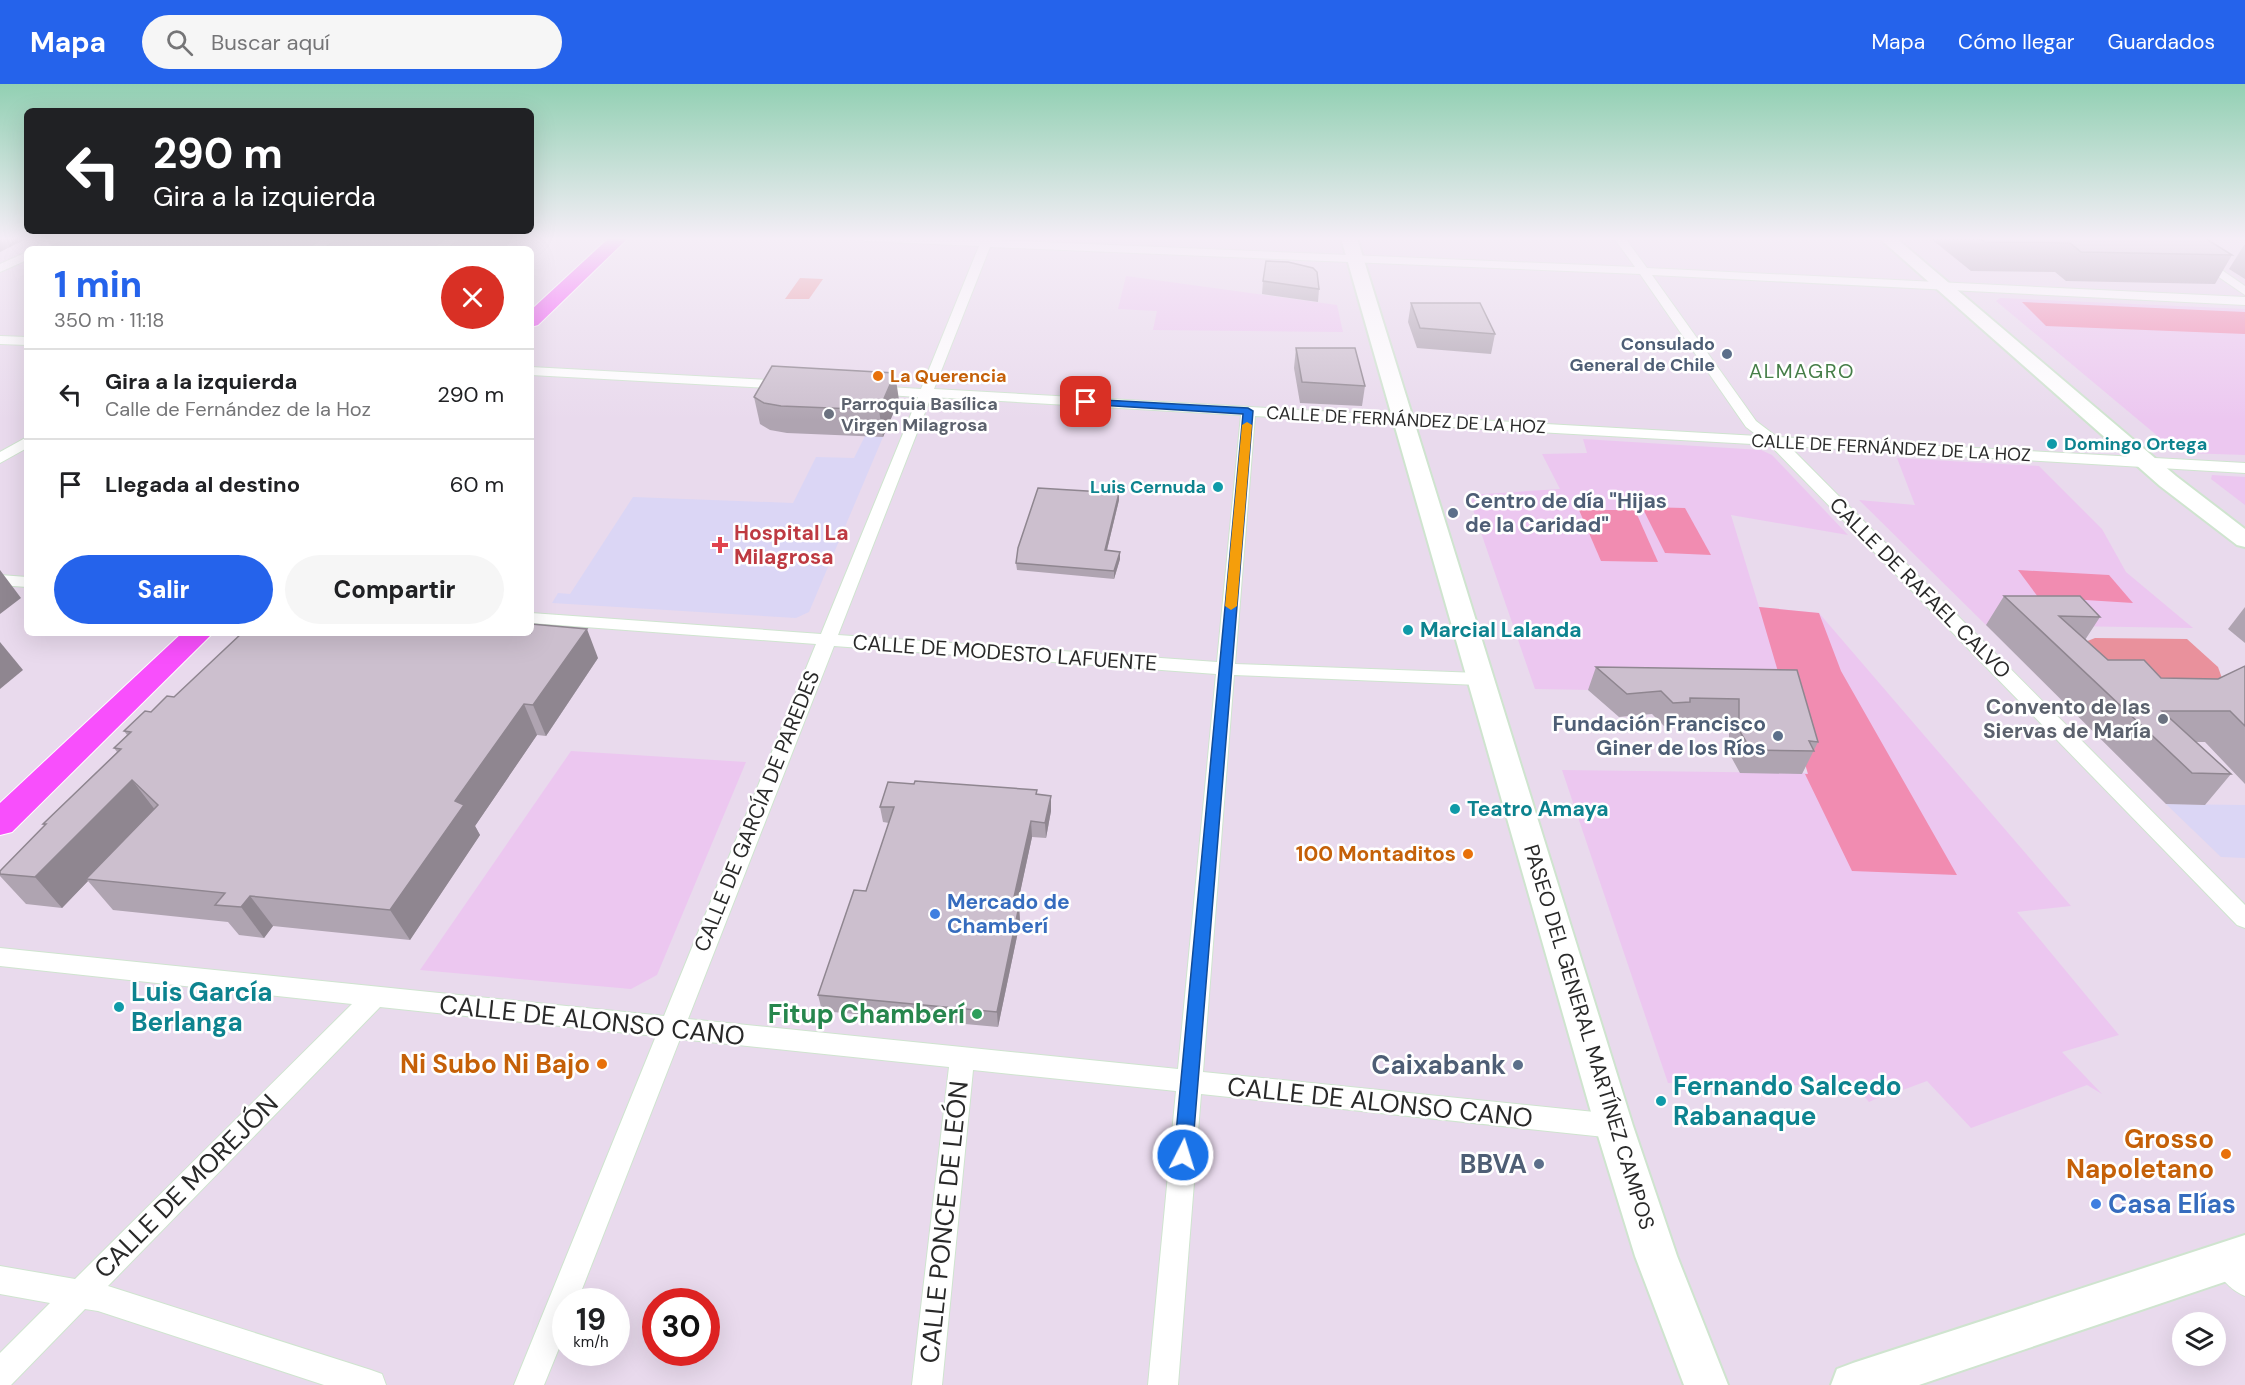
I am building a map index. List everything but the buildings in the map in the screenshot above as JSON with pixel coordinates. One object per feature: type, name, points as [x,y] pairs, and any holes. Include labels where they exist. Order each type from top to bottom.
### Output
[{"type":"main road","points":[[534,318],[555,299]]},
{"type":"main road","points":[[0,822],[196,636]]},
{"type":"street","name":"CALLE DE GARCÍA DE PAREDES","points":[[529,1385],[963,299]]},
{"type":"street","name":"PASEO DEL GENERAL MARTÍNEZ CAMPOS","points":[[1368,299],[1614,1126],[1656,1256],[1706,1385]]},
{"type":"street","name":"CALLE DE RAFAEL CALVO","points":[[1664,299],[1751,424],[1773,441],[2245,919]]},
{"type":"street","points":[[1957,299],[2145,462],[2245,540]]},
{"type":"street","points":[[2196,299],[2245,301]]},
{"type":"street","points":[[0,340],[24,342]]},
{"type":"street","points":[[534,371],[800,386]]},
{"type":"street","name":"CALLE DE FERNÁNDEZ DE LA HOZ","points":[[857,389],[2245,468]]},
{"type":"street","points":[[1163,1385],[1248,411]]},
{"type":"street","points":[[0,459],[24,443]]},
{"type":"street","points":[[0,580],[24,582]]},
{"type":"street","name":"CALLE DE MODESTO LAFUENTE","points":[[534,618],[1225,669],[1479,679]]},
{"type":"street","name":"CALLE DE ALONSO CANO","points":[[0,957],[373,998],[1614,1126]]},
{"type":"street","name":"CALLE DE MOREJÓN","points":[[0,1374],[373,998]]},
{"type":"street","name":"CALLE PONCE DE LEÓN","points":[[927,1385],[962,1059]]},
{"type":"street","points":[[1853,1385],[2239,1266]]},
{"type":"street","points":[[0,1280],[98,1297],[371,1385]]},
{"type":"shaded area","points":[[1120,299],[1291,299],[1337,305],[1343,332],[1153,330],[1157,311],[1118,309]]},
{"type":"shaded area","points":[[1999,299],[2016,299],[2245,309],[2245,455],[2186,453],[2172,448],[1996,301]]},
{"type":"shaded area","points":[[2022,302],[2245,312],[2245,334],[2046,326]]},
{"type":"shaded area","name":"Hospital La Milagrosa","points":[[865,436],[883,437],[809,612],[796,618],[552,603],[558,593],[570,594],[633,497],[793,503],[816,457],[854,458]]},
{"type":"shaded area","points":[[1583,439],[1761,450],[1772,455],[1848,535],[1731,515],[1759,607],[1819,613],[2071,906],[2017,912],[2119,1035],[2062,1052],[2102,1094],[2087,1085],[1971,1128],[1927,1081],[1892,1094],[1890,1092],[1869,1102],[1855,1086],[1668,1083],[1562,770],[1808,773],[1806,765],[1706,692],[1535,689],[1468,495],[1560,489],[1542,454],[1587,453]]},
{"type":"shaded area","points":[[1897,458],[2039,466],[2102,529],[2126,572],[2193,628],[2005,625],[1988,627],[1859,500],[1915,505]]},
{"type":"shaded area","points":[[2212,475],[2245,477],[2245,505],[2211,479]]},
{"type":"shaded area","points":[[1642,507],[1685,508],[1711,555],[1665,553]]},
{"type":"shaded area","points":[[1579,510],[1635,510],[1658,562],[1601,561]]},
{"type":"shaded area","points":[[2018,570],[2109,575],[2133,603],[2038,597]]},
{"type":"shaded area","points":[[1759,607],[1819,613],[1841,671],[1957,875],[1852,871],[1805,774],[1808,774]]},
{"type":"shaded area","points":[[2095,638],[2187,639],[2218,667],[2223,681],[2135,705],[2085,642]]},
{"type":"shaded area","points":[[571,751],[746,762],[657,975],[631,989],[420,970]]},
{"type":"shaded area","points":[[2166,804],[2245,805],[2245,858],[2221,857]]},
{"type":"slow traffic","points":[[1231,606],[1247,425]]},
{"type":"place","name":"Consulado General de Chile","points":[[1727,354]]},
{"type":"place","name":"La Querencia","points":[[878,376]]},
{"type":"place","name":"Parroquia Basílica Virgen Milagrosa","points":[[829,414]]},
{"type":"place","name":"Domingo Ortega","points":[[2052,444]]},
{"type":"place","name":"Luis Cernuda","points":[[1218,487]]},
{"type":"place","name":"Centro de día \"Hijas de la Caridad\"","points":[[1453,513]]},
{"type":"place","name":"Hospital La Milagrosa","points":[[720,545]]},
{"type":"place","name":"Marcial Lalanda","points":[[1408,630]]},
{"type":"place","name":"Convento de las Siervas de María","points":[[2163,719]]},
{"type":"place","name":"Fundación Francisco Giner de los Ríos","points":[[1778,736]]},
{"type":"place","name":"Teatro Amaya","points":[[1455,809]]},
{"type":"place","name":"100 Montaditos","points":[[1468,854]]},
{"type":"place","name":"Mercado de Chamberí","points":[[935,914]]},
{"type":"place","name":"Luis García Berlanga","points":[[119,1007]]},
{"type":"place","name":"Fitup Chamberí","points":[[977,1014]]},
{"type":"place","name":"Ni Subo Ni Bajo","points":[[602,1064]]},
{"type":"place","name":"Caixabank","points":[[1518,1065]]},
{"type":"place","name":"Fernando Salcedo Rabanaque","points":[[1661,1101]]},
{"type":"place","name":"Grosso Napoletano","points":[[2226,1154]]},
{"type":"place","name":"BBVA","points":[[1539,1164]]},
{"type":"place","name":"Casa Elías","points":[[2096,1204]]},
{"type":"district","name":"ALMAGRO","points":[[1802,371]]},
{"type":"route","points":[[1086,402],[1248,411],[1183,1155]]}]
